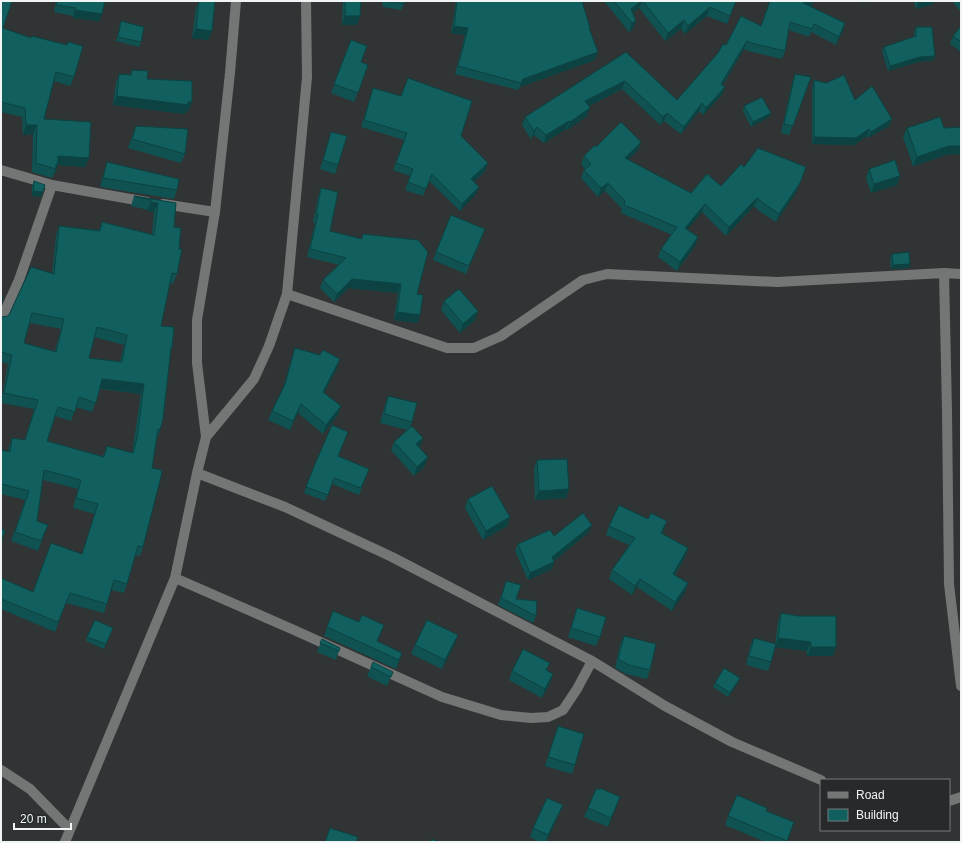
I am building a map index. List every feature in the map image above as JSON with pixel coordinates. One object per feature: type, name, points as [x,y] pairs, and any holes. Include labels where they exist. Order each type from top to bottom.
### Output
[{"type":"street","points":[[65,842],[175,578],[206,436],[197,363],[197,320],[216,212],[236,1]]},
{"type":"street","points":[[206,436],[254,379],[269,346],[287,294],[307,77],[306,1]]},
{"type":"street","points":[[1,170],[52,185],[216,212]]},
{"type":"street","points":[[1,320],[20,280],[52,185]]},
{"type":"street","points":[[287,294],[446,348],[474,348],[501,336],[583,280],[607,274],[777,282],[961,274]]},
{"type":"street","points":[[944,274],[949,584],[961,686]]},
{"type":"street","points":[[197,473],[285,507],[392,557],[592,661],[665,706],[732,742],[820,780]]},
{"type":"street","points":[[175,578],[442,697],[501,715],[531,718],[548,717],[562,710],[577,689],[592,661]]},
{"type":"street","points":[[1,770],[30,789],[70,830]]},
{"type":"street","points":[[950,802],[961,797]]},
{"type":"building","points":[[1,1],[12,1],[3,28],[31,38],[32,36],[67,45],[68,42],[83,46],[74,77],[56,72],[44,119],[91,122],[89,158],[58,156],[58,164],[56,164],[56,169],[36,163],[37,125],[26,125],[25,108],[1,102]]},
{"type":"building","points":[[57,1],[105,1],[102,14],[75,10],[76,8],[56,5]]},
{"type":"building","points":[[199,1],[215,1],[212,31],[196,29]]},
{"type":"building","points":[[345,1],[361,1],[360,16],[345,16]]},
{"type":"building","points":[[389,1],[404,1],[404,4]]},
{"type":"building","points":[[457,1],[582,1],[589,28],[598,52],[523,79],[521,83],[458,66],[468,28],[454,26]]},
{"type":"building","points":[[614,1],[641,1],[631,9],[636,21],[632,23]]},
{"type":"building","points":[[643,1],[736,1],[730,16],[710,7],[688,26],[684,20],[668,33]]},
{"type":"building","points":[[770,1],[814,1],[803,3],[845,23],[839,37],[814,24],[812,29],[790,22],[785,51],[747,41],[721,84],[725,87],[706,108],[702,103],[684,127],[667,113],[663,117],[625,81],[585,101],[590,108],[570,122],[569,121],[546,135],[537,127],[534,131],[525,117],[626,52],[677,100],[718,53],[723,44],[726,45],[741,16],[761,26]]},
{"type":"building","points":[[121,21],[144,27],[141,42],[118,37]]},
{"type":"building","points":[[961,26],[961,42],[953,36]]},
{"type":"building","points":[[916,27],[932,27],[935,56],[920,57],[890,66],[884,47],[916,36]]},
{"type":"building","points":[[351,40],[367,46],[361,62],[368,65],[358,93],[334,84]]},
{"type":"building","points":[[132,70],[148,71],[147,79],[192,81],[192,102],[188,102],[188,105],[117,96],[119,74],[131,75]]},
{"type":"building","points":[[795,74],[811,77],[793,126],[784,124]]},
{"type":"building","points":[[844,75],[855,100],[872,86],[892,119],[871,132],[869,129],[856,138],[814,137],[814,80],[826,83]]},
{"type":"building","points":[[408,78],[472,101],[461,136],[488,163],[471,179],[479,187],[462,204],[432,174],[426,189],[408,182],[413,169],[396,163],[407,133],[364,120],[373,88],[401,96]]},
{"type":"building","points":[[762,97],[771,113],[753,122],[744,106]]},
{"type":"building","points":[[940,117],[944,128],[961,127],[961,146],[949,146],[917,157],[907,128]]},
{"type":"building","points":[[621,122],[641,142],[625,158],[691,193],[707,174],[721,186],[741,164],[744,167],[758,148],[806,167],[800,183],[779,214],[757,198],[729,227],[705,204],[685,228],[698,237],[680,262],[661,249],[677,227],[624,205],[625,201],[608,183],[601,188],[584,170],[591,164],[584,156],[595,145],[596,147]]},
{"type":"building","points":[[136,126],[188,129],[185,154],[132,139]]},
{"type":"building","points":[[331,132],[347,136],[338,165],[323,160]]},
{"type":"building","points":[[895,160],[900,176],[874,184],[869,169]]},
{"type":"building","points":[[107,162],[179,179],[177,190],[103,178]]},
{"type":"building","points":[[34,181],[45,185],[43,192],[33,191]]},
{"type":"building","points":[[321,188],[338,192],[330,231],[362,239],[363,234],[418,240],[428,252],[417,294],[423,295],[420,315],[397,312],[401,284],[352,279],[337,294],[323,280],[346,258],[310,249],[318,214],[316,214]]},
{"type":"building","points":[[134,196],[176,203],[174,227],[181,228],[179,249],[182,249],[177,274],[172,273],[161,326],[174,327],[163,419],[160,430],[158,429],[152,468],[162,470],[162,473],[143,547],[138,546],[127,584],[114,580],[107,604],[70,593],[58,622],[1,599],[1,578],[33,592],[51,543],[82,554],[98,504],[76,498],[81,480],[44,470],[37,521],[48,525],[41,541],[15,532],[29,491],[1,484],[1,450],[10,452],[12,438],[25,440],[38,400],[4,393],[12,355],[1,352],[1,316],[8,316],[10,313],[31,267],[54,274],[59,226],[100,231],[102,222],[154,235],[158,203],[151,202],[151,200]],"holes":[[[32,313],[64,319],[56,352],[24,343]],[[97,327],[127,335],[122,362],[89,358]],[[102,379],[144,384],[137,438],[133,453],[107,446],[104,457],[47,441],[58,407],[75,412],[79,397],[96,403]]]},
{"type":"building","points":[[451,215],[485,229],[469,266],[436,252]]},
{"type":"building","points":[[909,252],[910,264],[893,265],[892,254]]},
{"type":"building","points":[[459,289],[478,311],[463,324],[444,301]]},
{"type":"building","points":[[295,348],[320,355],[323,350],[340,359],[323,392],[341,406],[326,425],[301,404],[293,421],[272,411],[285,384]]},
{"type":"building","points":[[388,396],[417,403],[412,422],[384,414]]},
{"type":"building","points":[[332,425],[348,432],[338,456],[369,469],[361,488],[334,478],[328,495],[306,487]]},
{"type":"building","points":[[412,426],[423,438],[416,444],[428,457],[417,467],[394,442]]},
{"type":"building","points":[[567,459],[569,489],[539,491],[537,460]]},
{"type":"building","points":[[492,486],[510,517],[486,531],[468,499]]},
{"type":"building","points":[[619,505],[648,519],[651,513],[667,521],[661,533],[688,548],[673,574],[688,583],[675,602],[640,579],[635,586],[612,570],[635,538],[609,526]]},
{"type":"building","points":[[583,513],[592,525],[552,557],[554,562],[530,573],[518,544],[550,530],[554,536]]},
{"type":"building","points":[[1,529],[5,530],[1,544]]},
{"type":"building","points":[[506,581],[521,585],[516,599],[537,601],[536,616],[501,598]]},
{"type":"building","points":[[577,608],[606,617],[600,637],[571,628]]},
{"type":"building","points":[[333,611],[359,622],[362,615],[384,625],[377,641],[402,653],[399,660],[327,627]]},
{"type":"building","points":[[781,613],[799,616],[836,616],[836,647],[811,647],[811,642],[778,638]]},
{"type":"building","points":[[95,620],[113,628],[106,644],[87,637]]},
{"type":"building","points":[[427,620],[458,635],[445,660],[415,645]]},
{"type":"building","points":[[624,636],[656,644],[650,670],[629,665],[618,659]]},
{"type":"building","points":[[754,638],[776,644],[771,662],[749,656]]},
{"type":"building","points":[[322,639],[340,648],[339,651],[320,643]]},
{"type":"building","points":[[523,649],[550,663],[546,670],[553,674],[545,689],[512,671]]},
{"type":"building","points":[[373,662],[393,672],[391,677],[371,667]]},
{"type":"building","points":[[724,668],[740,678],[730,693],[715,683]]},
{"type":"building","points":[[558,726],[584,734],[575,765],[548,757]]},
{"type":"building","points":[[596,789],[602,789],[620,797],[611,818],[588,808]]},
{"type":"building","points":[[737,795],[767,808],[766,811],[794,822],[787,841],[728,816]]},
{"type":"building","points":[[547,798],[563,805],[548,835],[533,828]]},
{"type":"building","points":[[330,828],[358,837],[356,842],[325,842]]},
{"type":"building","points":[[432,839],[439,842],[430,842]]}]
